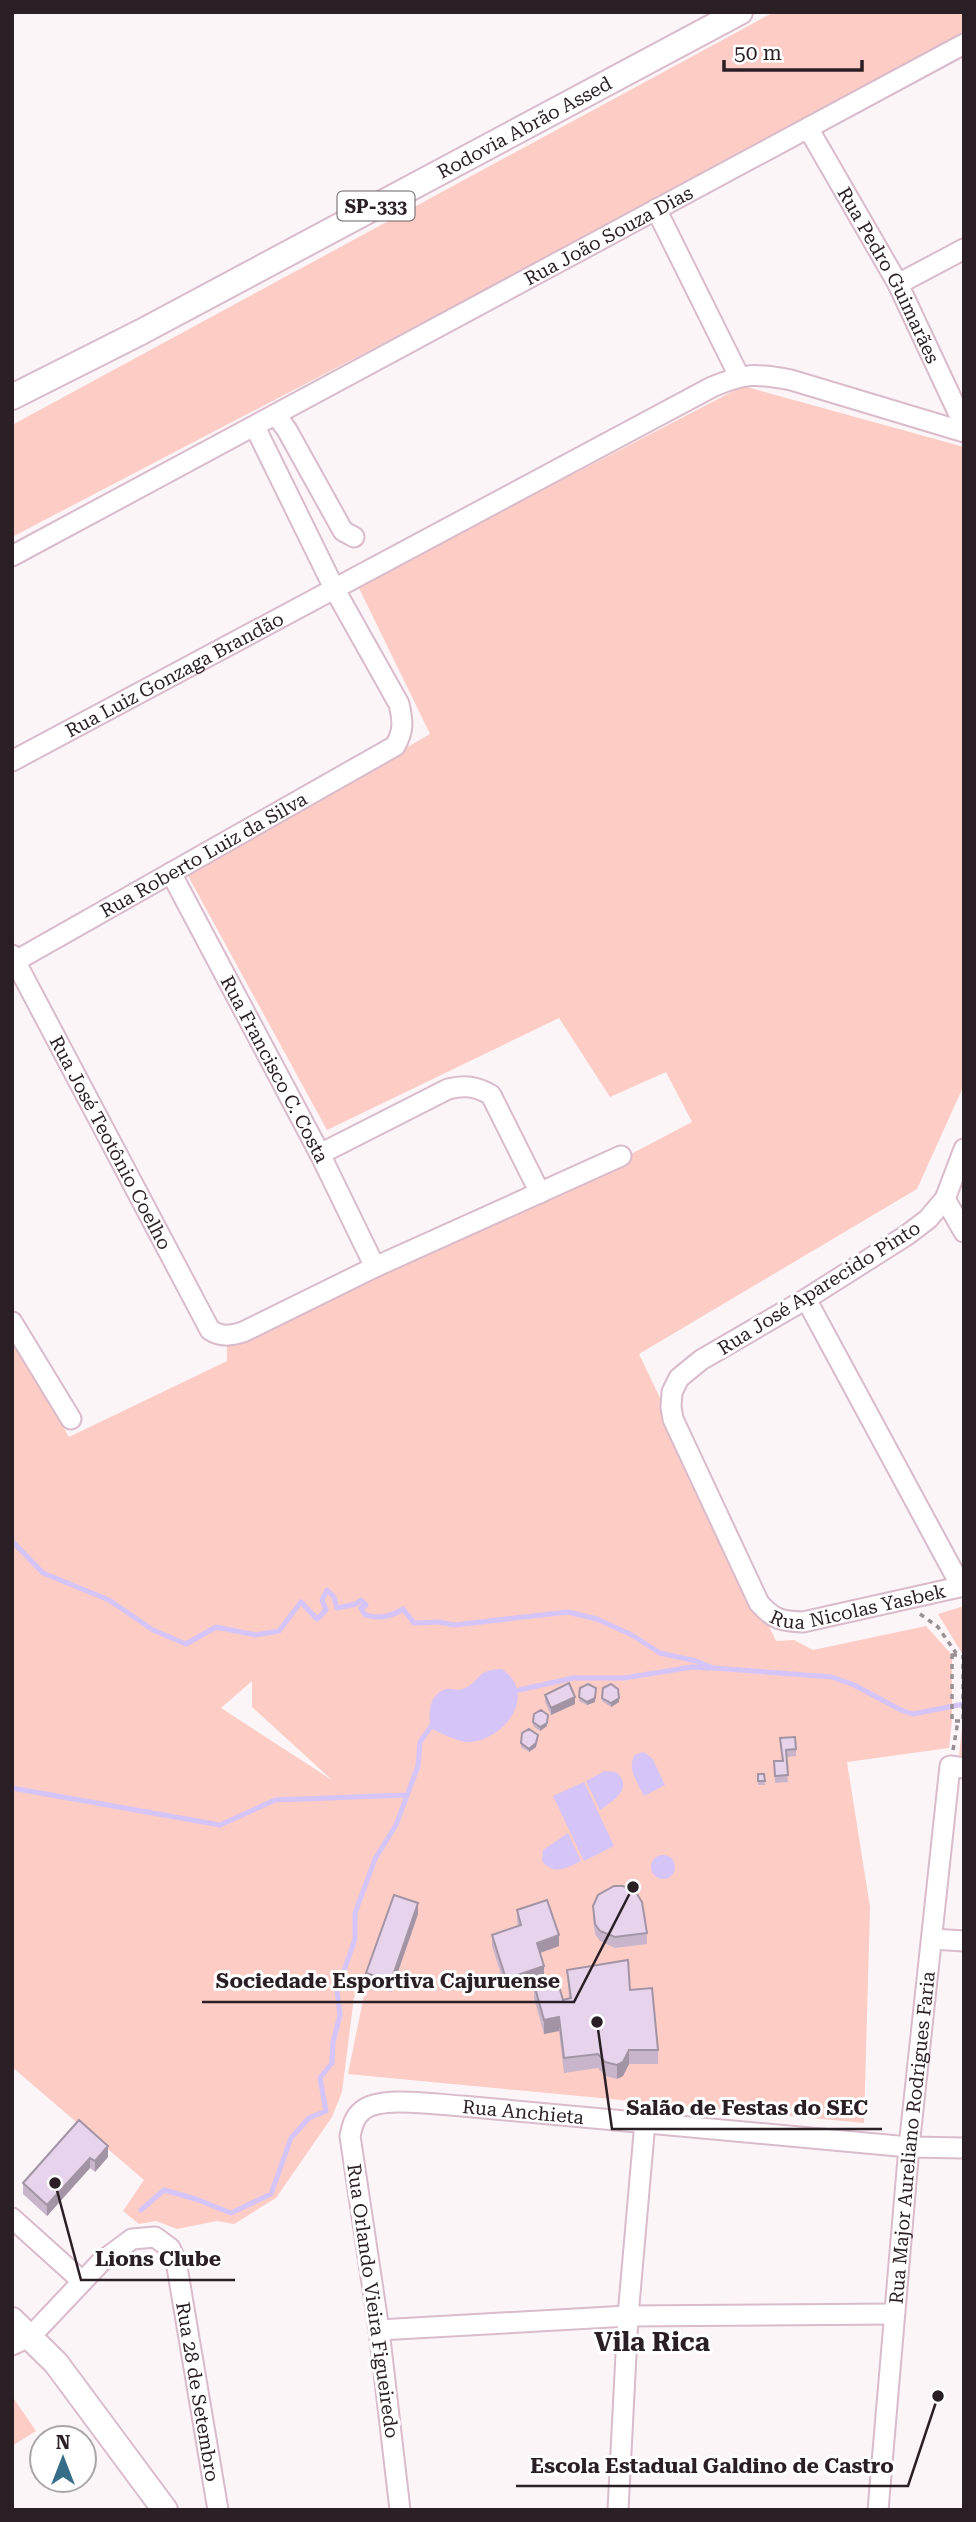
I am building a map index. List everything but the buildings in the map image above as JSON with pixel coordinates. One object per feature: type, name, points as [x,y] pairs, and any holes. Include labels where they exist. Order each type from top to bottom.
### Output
[{"type":"main road","name":"Rodovia Abrão Assed","points":[[12,397],[141,332],[740,12]]},
{"type":"main road","points":[[18,2333],[56,2363],[165,2510]]},
{"type":"street","name":"Rua João Souza Dias","points":[[12,556],[964,44]]},
{"type":"street","name":"Rua Pedro Guimarães","points":[[808,128],[898,284],[964,425]]},
{"type":"street","points":[[656,209],[740,376],[761,374],[790,380],[964,432]]},
{"type":"street","points":[[898,284],[964,249]]},
{"type":"street","name":"Rua Luiz Gonzaga Brandão","points":[[12,761],[712,387],[740,376]]},
{"type":"street","points":[[276,415],[343,531],[354,537]]},
{"type":"street","points":[[255,427],[335,590]]},
{"type":"street","name":"Rua Roberto Luiz da Silva","points":[[13,960],[395,746],[401,736],[403,721],[398,704],[335,590]]},
{"type":"street","name":"Rua Francisco C. Costa","points":[[172,873],[320,1154],[375,1268]]},
{"type":"street","name":"Rua José Teotônio Coelho","points":[[13,960],[210,1330],[218,1335],[230,1336],[243,1332],[375,1268]]},
{"type":"street","points":[[320,1154],[448,1089],[464,1086],[479,1088],[491,1095],[540,1193]]},
{"type":"street","name":"Rua José Aparecido Pinto","points":[[759,1603],[673,1419],[672,1392],[679,1378],[701,1360],[806,1298],[928,1219],[945,1199],[964,1149]]},
{"type":"street","points":[[375,1268],[621,1156]]},
{"type":"street","points":[[945,1199],[964,1232]]},
{"type":"street","points":[[806,1298],[962,1586]]},
{"type":"street","points":[[12,1322],[71,1419]]},
{"type":"street","name":"Rua Nicolas Yasbek","points":[[759,1603],[771,1616],[784,1621],[803,1622],[962,1586]]},
{"type":"street","name":"Rua Major Aureliano Rodrigues Faria","points":[[878,2510],[909,2147],[932,1939],[957,1767]]},
{"type":"street","points":[[932,1939],[964,1941]]},
{"type":"street","name":"Rua Anchieta","points":[[375,2104],[394,2102],[462,2106],[909,2147],[964,2148]]},
{"type":"street","name":"Rua Orlando Vieira Figueiredo","points":[[375,2104],[362,2110],[353,2122],[350,2136],[379,2330],[400,2510]]},
{"type":"street","points":[[618,2510],[628,2316],[645,2122]]},
{"type":"street","points":[[12,2218],[82,2281]]},
{"type":"street","name":"Rua 28 de Setembro","points":[[18,2333],[132,2239],[155,2237],[170,2248],[176,2261],[219,2510]]},
{"type":"street","points":[[379,2330],[628,2316],[894,2315]]},
{"type":"path","points":[[905,1600],[912,1609],[938,1627],[956,1653]]},
{"type":"path","points":[[951,1655],[963,1655],[963,1721],[958,1721],[952,1721],[951,1655]]},
{"type":"path","points":[[957,1767],[958,1721]]},
{"type":"shaded area","points":[[774,12],[964,12],[964,40],[12,537],[12,425]]},
{"type":"shaded area","points":[[743,386],[964,447],[964,1085],[917,1189],[639,1354],[776,1641],[794,1640],[813,1650],[926,1626],[952,1655],[952,1721],[949,1748],[847,1762],[870,1907],[864,2123],[348,2074],[366,1985],[354,1997],[342,2092],[332,2117],[276,2198],[234,2224],[217,2221],[177,2229],[156,2221],[139,2224],[123,2211],[144,2180],[12,2067],[12,1338],[69,1437],[227,1361],[227,1344],[386,1274],[551,1196],[692,1122],[666,1072],[610,1097],[559,1018],[327,1130],[187,874],[430,734],[358,586]],"holes":[[[252,1681],[252,1707],[332,1780],[221,1708]]]},
{"type":"shaded area","points":[[964,1606],[964,1757],[959,1756],[963,1721],[963,1655],[938,1614]]},
{"type":"shaded area","points":[[502,1669],[512,1679],[517,1690],[517,1702],[506,1724],[484,1739],[471,1742],[430,1728],[431,1706],[440,1692],[446,1689],[463,1689],[487,1671]]},
{"type":"shaded area","points":[[643,1752],[652,1758],[665,1785],[644,1796],[634,1776],[632,1765],[635,1755]]},
{"type":"shaded area","points":[[605,1771],[616,1772],[621,1778],[623,1788],[616,1798],[600,1810],[586,1781]]},
{"type":"shaded area","points":[[584,1782],[614,1846],[584,1861],[553,1796]]},
{"type":"shaded area","points":[[568,1833],[581,1861],[561,1869],[547,1866],[542,1861],[543,1850]]},
{"type":"shaded area","points":[[663,1855],[672,1858],[675,1867],[672,1876],[663,1879],[654,1876],[651,1867],[654,1858]]},
{"type":"shaded area","points":[[12,2396],[31,2424],[28,2424],[28,2436],[12,2446]]},
{"type":"waterway","points":[[12,1541],[43,1573],[109,1600],[153,1630],[186,1644],[216,1627],[256,1635],[279,1631],[301,1602],[317,1619],[326,1610],[322,1600],[327,1590],[334,1597],[337,1608],[356,1604],[361,1600],[366,1605],[361,1608],[365,1615],[385,1616],[403,1609],[414,1623],[439,1622],[454,1625],[568,1612],[597,1619],[632,1635],[660,1653],[696,1661],[713,1668],[832,1677],[913,1714],[964,1704]]},
{"type":"waterway","points":[[519,1690],[573,1678],[624,1678],[692,1667],[709,1668]]},
{"type":"waterway","points":[[141,2210],[164,2190],[231,2213],[271,2194],[291,2138],[309,2118],[326,2111],[320,2078],[332,2063],[333,2042],[340,2015],[337,1991],[355,1939],[355,1913],[375,1859],[396,1825],[418,1766],[420,1742],[430,1728]]},
{"type":"waterway","points":[[12,1788],[220,1825],[275,1800],[406,1795]]},
{"type":"place","name":"Sociedade Esportiva Cajuruense","points":[[633,1887]]},
{"type":"place","name":"Salão de Festas do SEC","points":[[597,2022]]},
{"type":"place","name":"Lions Clube","points":[[55,2183]]},
{"type":"place","name":"Escola Estadual Galdino de Castro","points":[[938,2396]]},
{"type":"district","name":"Vila Rica","points":[[652,2342]]}]
